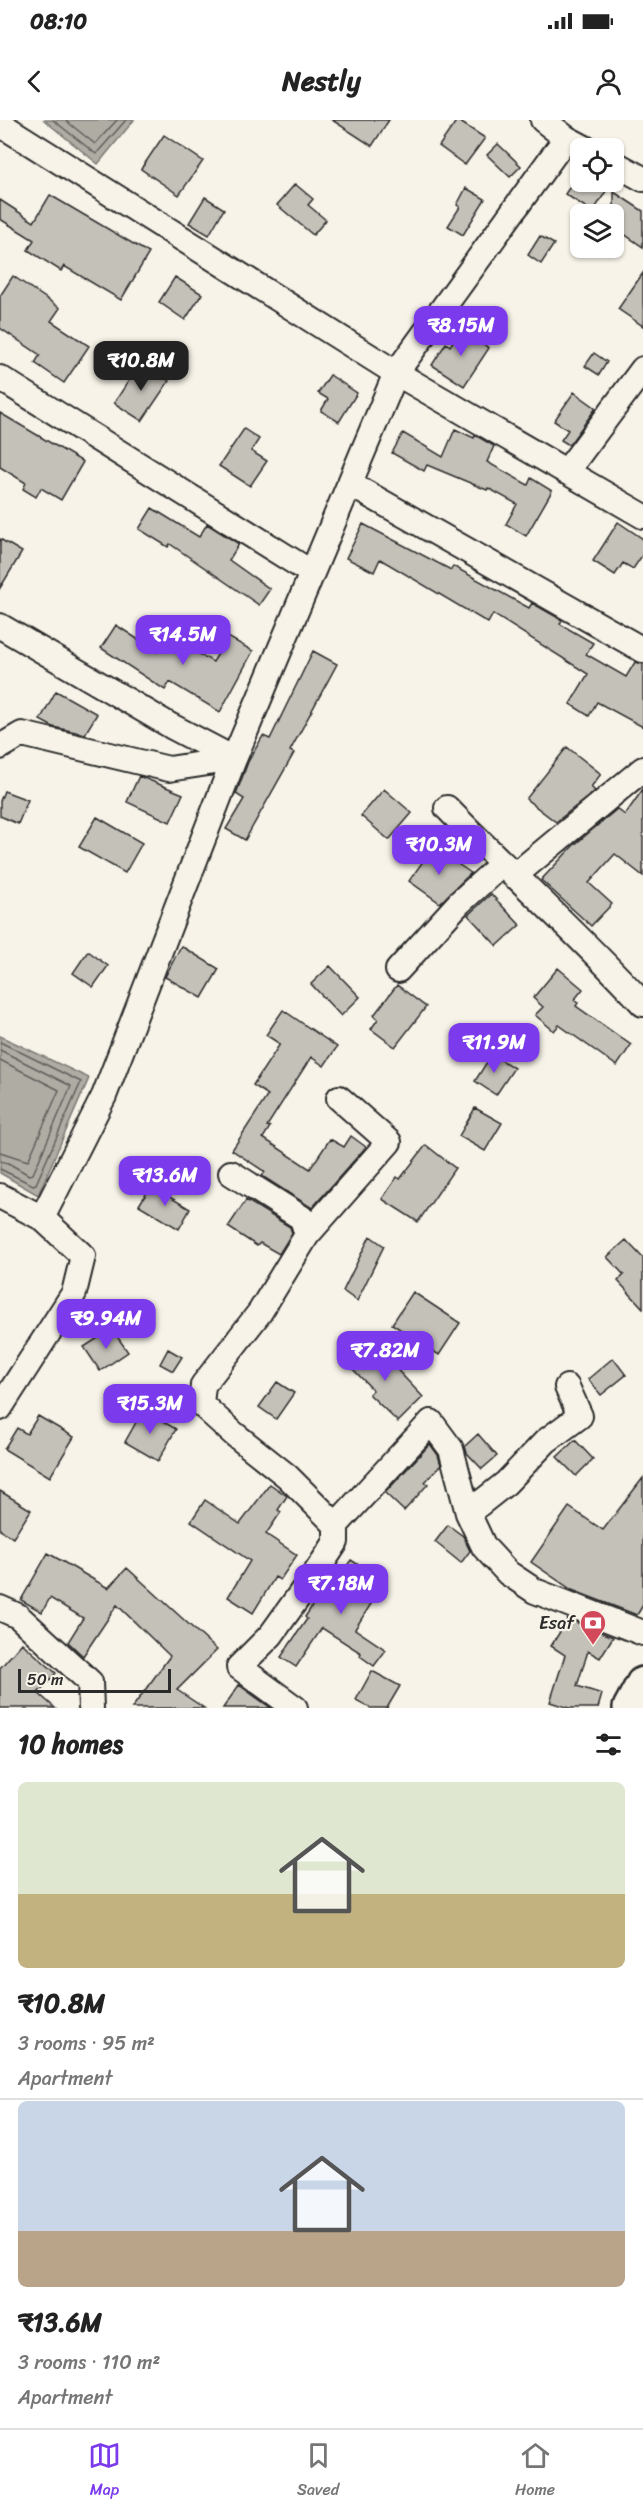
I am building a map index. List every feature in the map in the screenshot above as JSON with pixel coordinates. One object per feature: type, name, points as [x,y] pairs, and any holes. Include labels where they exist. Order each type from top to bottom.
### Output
[{"type":"street","points":[[543,120],[570,139]]},
{"type":"street","points":[[0,124],[396,373],[643,516]]},
{"type":"street","points":[[42,1218],[104,1096],[234,759],[396,373],[570,149]]},
{"type":"street","points":[[624,169],[643,179]]},
{"type":"street","points":[[566,472],[643,369]]},
{"type":"street","points":[[0,378],[312,573]]},
{"type":"street","points":[[350,484],[643,650]]},
{"type":"street","points":[[0,626],[171,726],[234,759]]},
{"type":"street","points":[[0,747],[22,734],[170,769],[234,759]]},
{"type":"street","points":[[398,970],[459,903],[508,870],[643,769]]},
{"type":"street","points":[[447,808],[611,969],[643,1004]]},
{"type":"street","points":[[336,1525],[287,1476],[234,1434],[201,1404],[203,1385],[260,1312],[308,1235],[389,1142],[339,1098]]},
{"type":"street","points":[[231,1173],[302,1218],[308,1235]]},
{"type":"street","points":[[0,1196],[42,1218],[83,1256],[74,1293],[0,1408]]},
{"type":"street","points":[[468,1513],[506,1483],[546,1441],[580,1416],[567,1387]]},
{"type":"street","points":[[296,1708],[240,1667],[271,1635],[319,1568],[336,1542],[336,1525],[431,1422],[451,1449],[468,1513],[484,1547],[508,1573],[535,1591],[643,1633]]},
{"type":"street","points":[[0,1608],[18,1616],[90,1682],[91,1708]]},
{"type":"street","points":[[630,1708],[643,1684]]},
{"type":"water","points":[[44,120],[134,120],[98,164]]},
{"type":"water","points":[[0,1036],[89,1078],[38,1195],[0,1173]]},
{"type":"building","points":[[332,120],[389,120],[372,146]]},
{"type":"building","points":[[457,120],[485,138],[465,165],[439,146]]},
{"type":"building","points":[[164,135],[203,161],[179,195],[141,169]]},
{"type":"building","points":[[498,144],[521,166],[510,177],[487,155]]},
{"type":"building","points":[[295,184],[313,199],[308,205],[326,220],[313,235],[277,205]]},
{"type":"building","points":[[570,186],[570,192],[606,192],[598,204],[581,204],[565,194]]},
{"type":"building","points":[[466,188],[485,199],[463,235],[448,226],[460,207],[457,205]]},
{"type":"building","points":[[614,192],[643,211],[643,247],[624,234],[624,204],[614,204]]},
{"type":"building","points":[[50,195],[149,253],[121,300],[64,266],[61,271],[28,250],[34,240],[0,219],[0,200],[34,222]]},
{"type":"building","points":[[205,197],[224,209],[209,235],[189,223]]},
{"type":"building","points":[[540,236],[554,244],[541,264],[528,255]]},
{"type":"building","points":[[643,273],[643,326],[618,309]]},
{"type":"building","points":[[13,276],[60,308],[51,321],[89,346],[64,383],[35,363],[40,355],[0,328],[0,296]]},
{"type":"building","points":[[175,277],[202,294],[185,320],[159,302]]},
{"type":"building","points":[[461,329],[489,348],[464,386],[432,365],[446,343],[450,346]]},
{"type":"building","points":[[594,353],[607,362],[599,375],[585,366]]},
{"type":"building","points":[[141,362],[169,381],[142,421],[114,403]]},
{"type":"building","points":[[330,375],[357,393],[339,422],[321,411],[328,399],[318,393]]},
{"type":"building","points":[[574,392],[596,408],[569,445],[561,440],[568,430],[554,421]]},
{"type":"building","points":[[0,413],[83,462],[61,500],[41,488],[36,497],[23,489],[26,483],[0,467]]},
{"type":"building","points":[[244,429],[259,439],[251,451],[267,461],[250,486],[219,466]]},
{"type":"building","points":[[455,429],[474,438],[475,435],[494,446],[487,462],[528,485],[531,478],[552,491],[526,536],[506,524],[517,504],[488,488],[487,490],[427,465],[424,471],[392,453],[403,433],[443,457]]},
{"type":"building","points":[[152,508],[199,537],[207,524],[239,544],[229,560],[270,589],[259,605],[170,544],[168,547],[139,529]]},
{"type":"building","points":[[618,522],[643,539],[643,554],[633,569],[623,563],[615,575],[593,561]]},
{"type":"building","points":[[363,524],[451,570],[453,566],[529,608],[532,603],[562,620],[560,624],[593,643],[586,654],[626,677],[635,662],[643,664],[643,727],[597,702],[589,716],[570,704],[588,674],[493,614],[488,623],[380,559],[374,572],[346,558]]},
{"type":"building","points":[[0,539],[22,552],[0,588]]},
{"type":"building","points":[[116,625],[157,652],[167,635],[213,662],[228,637],[253,651],[220,712],[170,682],[165,690],[101,648]]},
{"type":"building","points":[[313,651],[337,664],[290,751],[294,753],[245,840],[226,829],[244,799],[236,794],[248,762],[263,736],[270,739]]},
{"type":"building","points":[[56,691],[97,714],[85,734],[53,727],[40,720]]},
{"type":"building","points":[[567,747],[601,774],[591,787],[595,791],[556,822],[526,799]]},
{"type":"building","points":[[139,776],[183,794],[170,822],[127,802]]},
{"type":"building","points":[[384,789],[412,813],[389,840],[361,816]]},
{"type":"building","points":[[643,789],[643,876],[615,854],[589,883],[612,904],[591,926],[541,880],[573,846],[617,809],[625,815]]},
{"type":"building","points":[[4,791],[28,800],[18,824],[0,816],[0,801]]},
{"type":"building","points":[[97,817],[142,843],[125,873],[79,847]]},
{"type":"building","points":[[433,847],[471,873],[440,903],[409,881]]},
{"type":"building","points":[[491,894],[520,925],[497,946],[468,915]]},
{"type":"building","points":[[181,946],[219,969],[202,998],[165,977]]},
{"type":"building","points":[[88,951],[108,966],[93,987],[73,973]]},
{"type":"building","points":[[330,966],[360,997],[341,1016],[311,984]]},
{"type":"building","points":[[558,968],[583,989],[574,1000],[578,1003],[576,1006],[631,1045],[617,1066],[559,1025],[554,1031],[535,1015],[543,1007],[533,998]]},
{"type":"building","points":[[397,985],[426,1007],[395,1047],[371,1029],[378,1019],[374,1015]]},
{"type":"building","points":[[283,1010],[337,1047],[324,1066],[311,1057],[267,1126],[270,1127],[263,1138],[310,1169],[330,1139],[344,1147],[351,1136],[366,1147],[312,1208],[262,1176],[265,1172],[232,1150],[268,1095],[253,1085],[280,1044],[266,1035]]},
{"type":"building","points":[[492,1054],[514,1068],[496,1095],[475,1081]]},
{"type":"building","points":[[475,1108],[502,1123],[485,1151],[459,1136]]},
{"type":"building","points":[[426,1145],[455,1168],[418,1222],[382,1199],[397,1177],[400,1179]]},
{"type":"building","points":[[151,1186],[190,1209],[179,1229],[139,1205]]},
{"type":"building","points":[[246,1200],[290,1227],[292,1233],[279,1254],[260,1243],[257,1246],[228,1227]]},
{"type":"building","points":[[370,1236],[384,1246],[357,1301],[343,1291]]},
{"type":"building","points":[[626,1240],[643,1258],[643,1308],[618,1281],[624,1275],[607,1257]]},
{"type":"building","points":[[413,1292],[460,1323],[439,1355],[392,1324]]},
{"type":"building","points":[[112,1329],[128,1352],[100,1371],[84,1347]]},
{"type":"building","points":[[370,1341],[423,1397],[398,1422],[369,1394],[373,1390],[347,1363]]},
{"type":"building","points":[[168,1349],[182,1357],[173,1371],[160,1364]]},
{"type":"building","points":[[613,1358],[626,1375],[601,1395],[588,1379]]},
{"type":"building","points":[[277,1382],[294,1393],[276,1419],[259,1407]]},
{"type":"building","points":[[143,1410],[176,1429],[158,1461],[125,1442]]},
{"type":"building","points":[[38,1416],[74,1437],[50,1477],[4,1449],[17,1428],[27,1434]]},
{"type":"building","points":[[478,1434],[497,1456],[482,1469],[467,1453],[465,1446]]},
{"type":"building","points":[[575,1440],[593,1459],[576,1476],[557,1457]]},
{"type":"building","points":[[430,1444],[438,1455],[441,1465],[425,1482],[428,1484],[404,1511],[385,1493]]},
{"type":"building","points":[[643,1478],[643,1605],[637,1615],[572,1590],[531,1562],[569,1507],[603,1530]]},
{"type":"building","points":[[270,1484],[287,1496],[278,1510],[281,1512],[266,1534],[297,1555],[280,1580],[275,1577],[253,1613],[228,1597],[250,1561],[191,1521],[205,1500],[240,1524]]},
{"type":"building","points":[[0,1491],[31,1510],[13,1538],[0,1530]]},
{"type":"building","points":[[448,1525],[463,1536],[470,1551],[461,1563],[435,1542]]},
{"type":"building","points":[[48,1553],[108,1588],[127,1568],[217,1650],[177,1690],[204,1708],[132,1708],[170,1656],[117,1605],[83,1656],[68,1642],[83,1618],[50,1598],[42,1612],[21,1600]]},
{"type":"building","points":[[351,1560],[385,1582],[355,1629],[386,1650],[374,1666],[360,1656],[361,1653],[322,1628],[296,1667],[281,1657],[307,1619],[305,1617],[333,1574],[339,1577]]},
{"type":"building","points":[[568,1619],[613,1637],[600,1658],[588,1651],[577,1686],[602,1694],[598,1708],[569,1708],[550,1702],[565,1655],[551,1646]]},
{"type":"building","points":[[22,1643],[56,1673],[38,1693],[55,1708],[0,1708],[0,1668]]},
{"type":"building","points":[[372,1671],[400,1686],[387,1708],[370,1708],[356,1700]]},
{"type":"building","points":[[239,1685],[271,1708],[223,1708]]},
{"type":"place","name":"Esaf","points":[[593,1646]]}]
